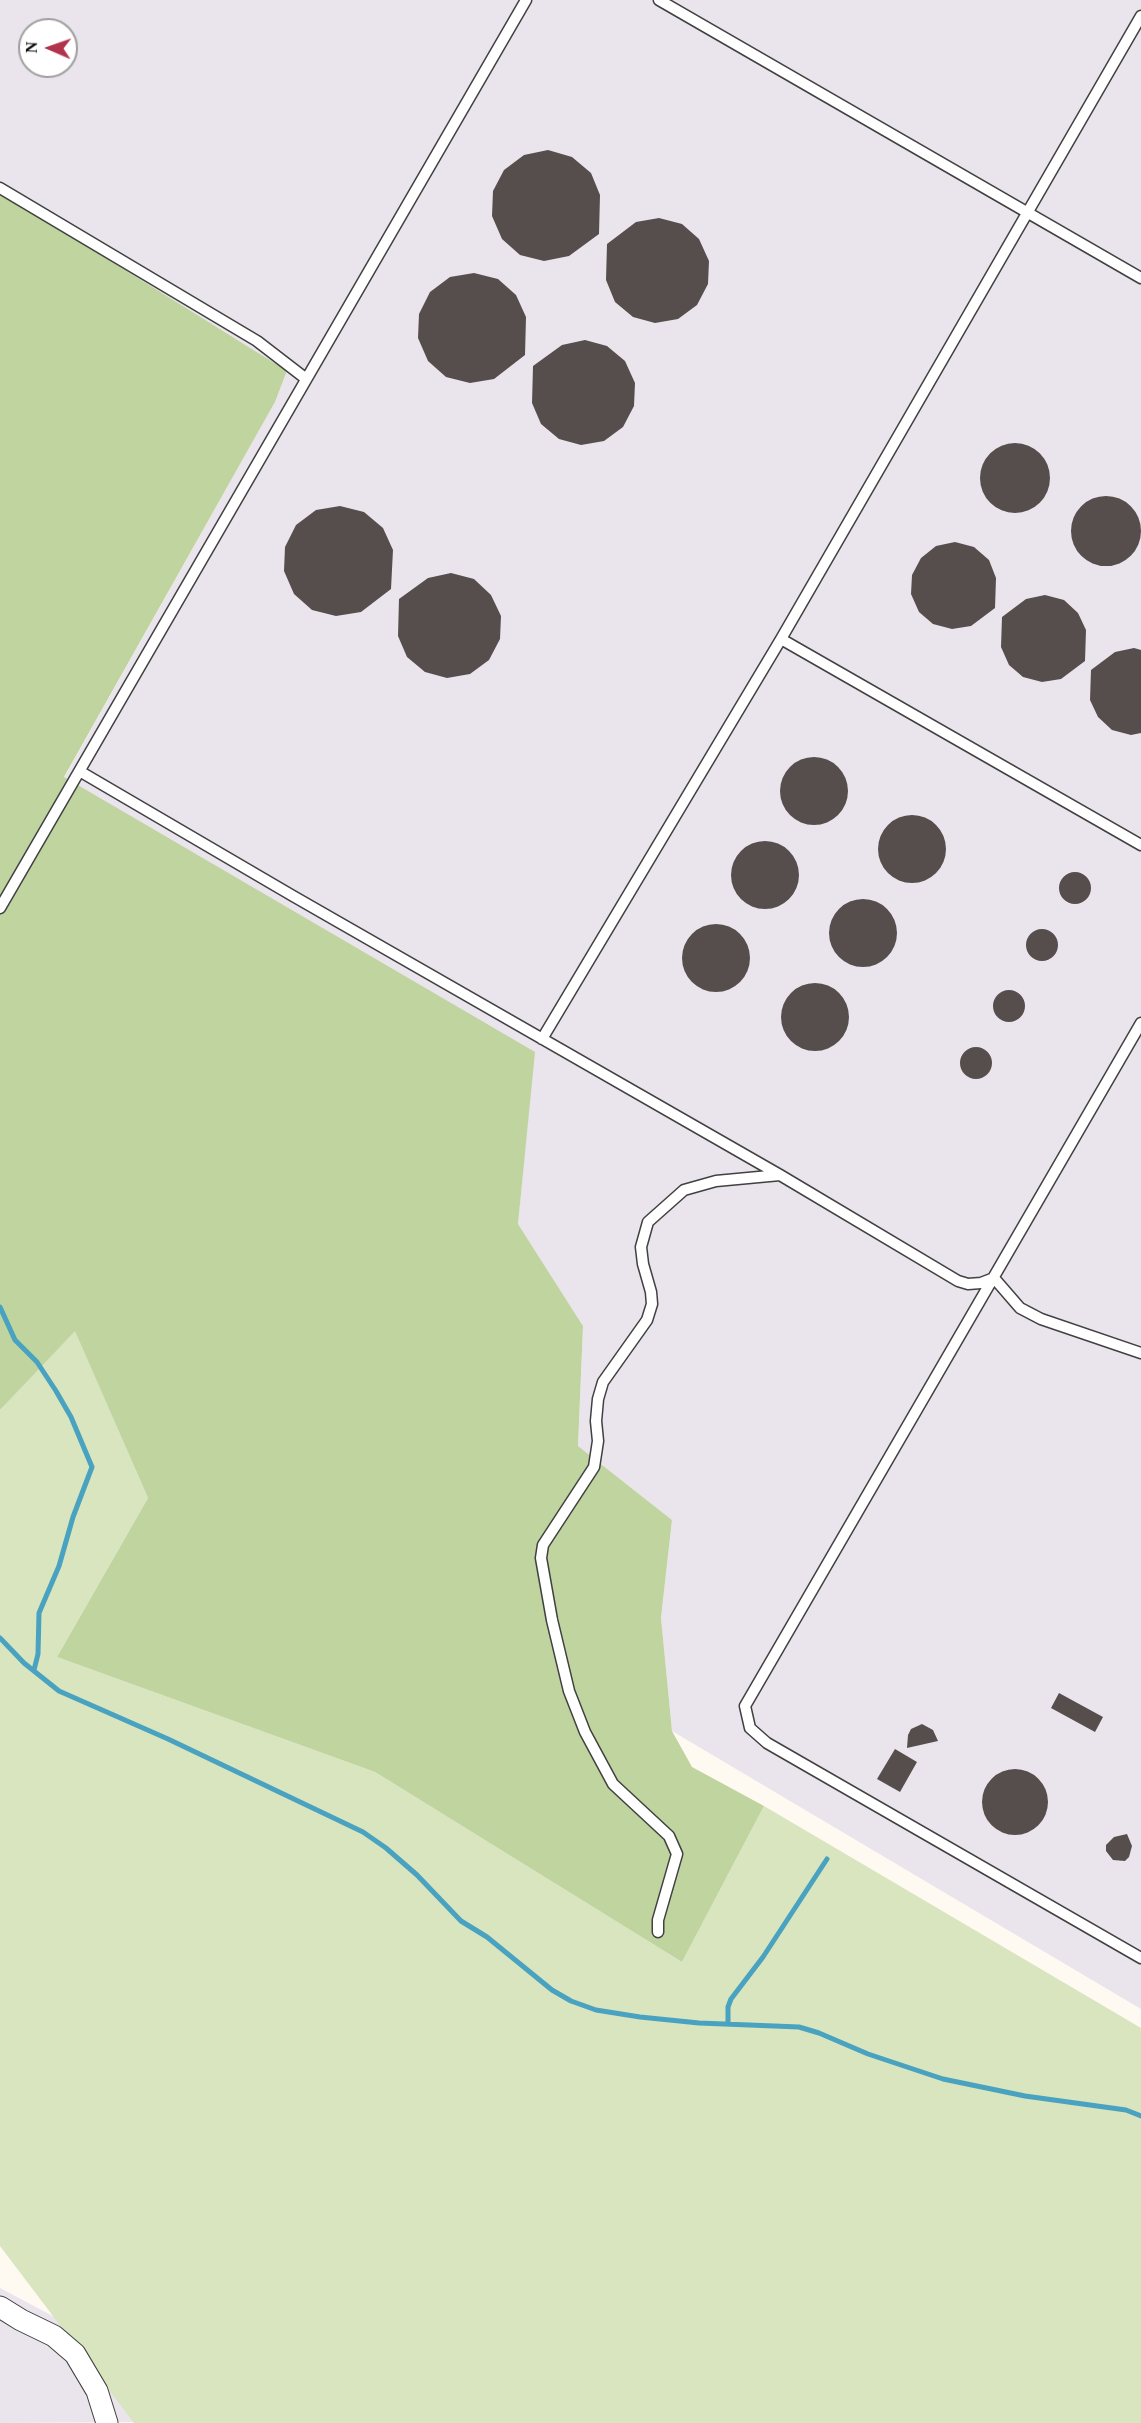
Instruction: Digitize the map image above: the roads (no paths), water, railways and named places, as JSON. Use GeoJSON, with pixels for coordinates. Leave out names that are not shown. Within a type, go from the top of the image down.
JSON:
{"type":"FeatureCollection","features":[{"type":"Feature","properties":{"kind":"street"},"geometry":{"type":"LineString","coordinates":[[0,2307],[54,2336],[75,2354],[97,2391],[107,2423]]}},
{"type":"Feature","properties":{"kind":"lane"},"geometry":{"type":"LineString","coordinates":[[0,908],[81,772],[306,378],[526,0]]}},
{"type":"Feature","properties":{"kind":"lane"},"geometry":{"type":"LineString","coordinates":[[659,0],[1141,278]]}},
{"type":"Feature","properties":{"kind":"lane"},"geometry":{"type":"LineString","coordinates":[[542,1040],[781,639],[1141,16]]}},
{"type":"Feature","properties":{"kind":"lane"},"geometry":{"type":"LineString","coordinates":[[0,188],[257,341],[306,378]]}},
{"type":"Feature","properties":{"kind":"lane"},"geometry":{"type":"LineString","coordinates":[[781,639],[1141,845]]}},
{"type":"Feature","properties":{"kind":"lane"},"geometry":{"type":"LineString","coordinates":[[81,772],[542,1040],[780,1175],[958,1281],[968,1284],[981,1283],[994,1278]]}},
{"type":"Feature","properties":{"kind":"lane"},"geometry":{"type":"LineString","coordinates":[[1141,1023],[751,1692],[745,1706],[750,1728],[767,1743],[1141,1958]]}},
{"type":"Feature","properties":{"kind":"lane"},"geometry":{"type":"LineString","coordinates":[[658,1932],[658,1920],[677,1854],[669,1836],[614,1784],[585,1732],[569,1691],[552,1620],[541,1558],[543,1545],[594,1467],[598,1441],[596,1420],[598,1399],[603,1382],[647,1320],[652,1304],[641,1247],[648,1222],[684,1190],[716,1181],[780,1175]]}},
{"type":"Feature","properties":{"kind":"lane"},"geometry":{"type":"LineString","coordinates":[[994,1278],[1020,1308],[1041,1319],[1141,1353]]}},
{"type":"Feature","properties":{"kind":"waterway"},"geometry":{"type":"LineString","coordinates":[[0,1307],[15,1340],[37,1362],[71,1417],[92,1467],[73,1517],[59,1566],[39,1613],[38,1654],[34,1670]]}},
{"type":"Feature","properties":{"kind":"waterway"},"geometry":{"type":"LineString","coordinates":[[0,1638],[24,1663],[59,1691],[168,1739],[363,1832],[386,1848],[417,1875],[461,1921],[487,1937],[552,1990],[571,2001],[596,2010],[640,2017],[699,2023],[799,2027],[868,2054],[943,2079],[1025,2096],[1126,2110],[1141,2116]]}},
{"type":"Feature","properties":{"kind":"waterway"},"geometry":{"type":"LineString","coordinates":[[728,2024],[728,2007],[731,1999],[763,1957],[827,1859]]}}]}
